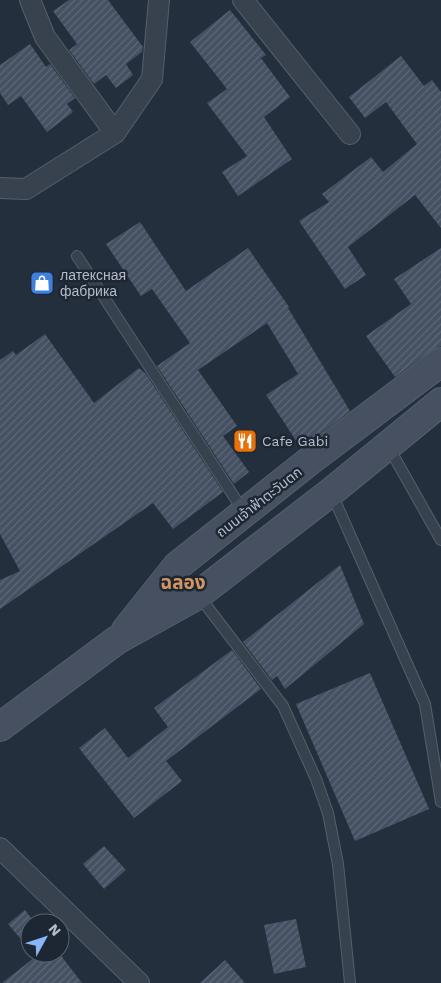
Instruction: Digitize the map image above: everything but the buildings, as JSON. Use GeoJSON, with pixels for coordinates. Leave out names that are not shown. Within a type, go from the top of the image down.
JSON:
{"type":"FeatureCollection","features":[{"type":"Feature","properties":{"kind":"main road","name":"ถนนเจ้าฟ้าตะวันตก"},"geometry":{"type":"LineString","coordinates":[[117,640],[177,566],[312,459],[441,362]]}},
{"type":"Feature","properties":{"kind":"main road","name":"ถนนเจ้าฟ้าตะวันตก"},"geometry":{"type":"LineString","coordinates":[[0,727],[117,640],[198,595],[331,492],[441,402]]}},
{"type":"Feature","properties":{"kind":"main road"},"geometry":{"type":"LineString","coordinates":[[371,416],[387,445]]}},
{"type":"Feature","properties":{"kind":"main road"},"geometry":{"type":"LineString","coordinates":[[312,459],[331,492]]}},
{"type":"Feature","properties":{"kind":"street"},"geometry":{"type":"LineString","coordinates":[[30,0],[45,37],[115,134]]}},
{"type":"Feature","properties":{"kind":"street"},"geometry":{"type":"LineString","coordinates":[[0,188],[26,189],[115,134],[152,79],[159,0]]}},
{"type":"Feature","properties":{"kind":"street"},"geometry":{"type":"LineString","coordinates":[[243,0],[350,134]]}},
{"type":"Feature","properties":{"kind":"street"},"geometry":{"type":"LineString","coordinates":[[0,848],[139,983]]}},
{"type":"Feature","properties":{"kind":"lane"},"geometry":{"type":"LineString","coordinates":[[77,256],[244,513]]}},
{"type":"Feature","properties":{"kind":"lane"},"geometry":{"type":"LineString","coordinates":[[387,445],[441,540]]}},
{"type":"Feature","properties":{"kind":"lane"},"geometry":{"type":"LineString","coordinates":[[331,492],[426,704],[441,802]]}},
{"type":"Feature","properties":{"kind":"lane"},"geometry":{"type":"LineString","coordinates":[[198,595],[283,706],[316,779],[328,813],[338,864],[350,983]]}},
{"type":"Feature","properties":{"kind":"place","name":"латексная фабрика"},"geometry":{"type":"Point","coordinates":[42,283]}},
{"type":"Feature","properties":{"kind":"place","name":"Cafe Gabi"},"geometry":{"type":"Point","coordinates":[245,441]}},
{"type":"Feature","properties":{"kind":"district","name":"ฉลอง"},"geometry":{"type":"Point","coordinates":[183,582]}}]}
